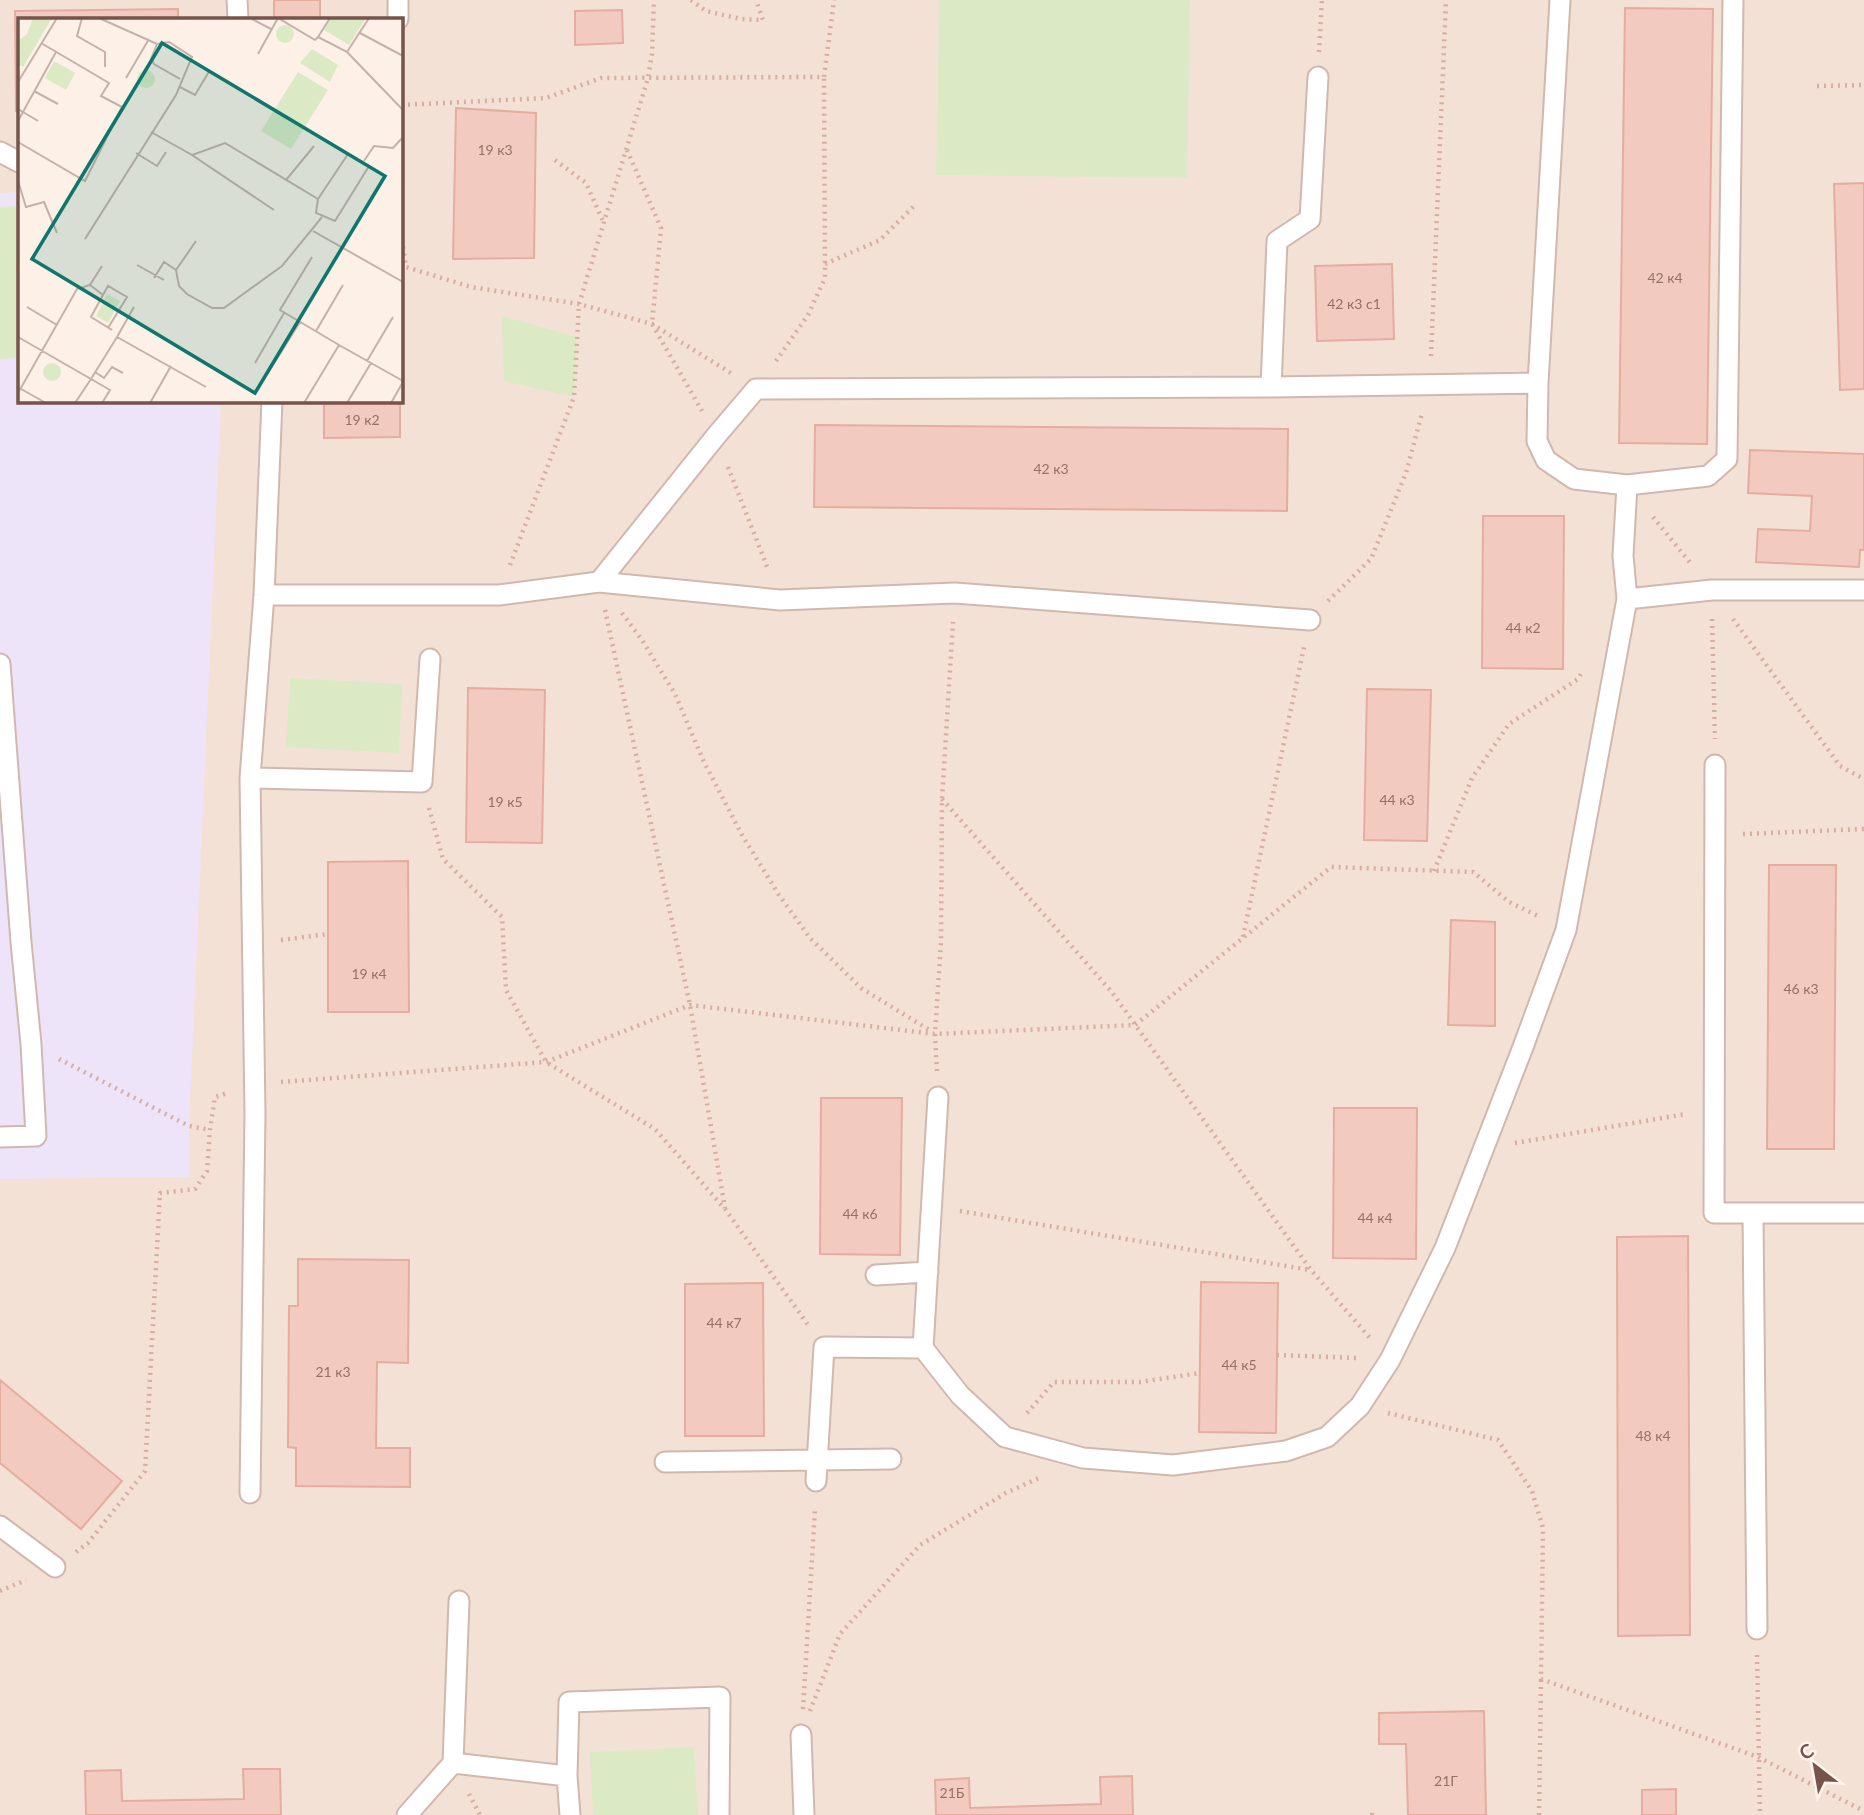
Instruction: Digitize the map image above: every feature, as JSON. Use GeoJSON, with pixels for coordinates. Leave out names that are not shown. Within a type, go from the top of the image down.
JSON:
{"type":"FeatureCollection","features":[{"type":"Feature","properties":{"kind":"lane"},"geometry":{"type":"LineString","coordinates":[[237,0],[238,18]]}},
{"type":"Feature","properties":{"kind":"lane"},"geometry":{"type":"LineString","coordinates":[[398,0],[398,18]]}},
{"type":"Feature","properties":{"kind":"lane"},"geometry":{"type":"LineString","coordinates":[[1560,0],[1537,441],[1546,460],[1574,479],[1628,485],[1708,476],[1727,459],[1732,0]]}},
{"type":"Feature","properties":{"kind":"lane"},"geometry":{"type":"LineString","coordinates":[[1271,387],[1276,241],[1310,219],[1318,77]]}},
{"type":"Feature","properties":{"kind":"lane"},"geometry":{"type":"LineString","coordinates":[[0,152],[18,161]]}},
{"type":"Feature","properties":{"kind":"lane"},"geometry":{"type":"LineString","coordinates":[[599,582],[756,389],[1538,383]]}},
{"type":"Feature","properties":{"kind":"lane"},"geometry":{"type":"LineString","coordinates":[[250,1493],[255,1113],[250,778],[264,595],[272,402]]}},
{"type":"Feature","properties":{"kind":"lane"},"geometry":{"type":"LineString","coordinates":[[938,1097],[923,1348],[960,1395],[1005,1437],[1083,1458],[1173,1465],[1286,1451],[1327,1437],[1360,1406],[1390,1360],[1446,1248],[1566,930],[1628,599],[1623,556],[1628,485]]}},
{"type":"Feature","properties":{"kind":"lane"},"geometry":{"type":"LineString","coordinates":[[264,595],[499,595],[599,582],[780,600],[954,593],[1310,620]]}},
{"type":"Feature","properties":{"kind":"lane"},"geometry":{"type":"LineString","coordinates":[[1628,599],[1712,590],[1864,590]]}},
{"type":"Feature","properties":{"kind":"lane"},"geometry":{"type":"LineString","coordinates":[[250,778],[422,782],[430,659]]}},
{"type":"Feature","properties":{"kind":"lane"},"geometry":{"type":"LineString","coordinates":[[0,664],[36,1136],[0,1137]]}},
{"type":"Feature","properties":{"kind":"lane"},"geometry":{"type":"LineString","coordinates":[[1715,765],[1714,1213],[1864,1213]]}},
{"type":"Feature","properties":{"kind":"lane"},"geometry":{"type":"LineString","coordinates":[[1752,1213],[1757,1629]]}},
{"type":"Feature","properties":{"kind":"lane"},"geometry":{"type":"LineString","coordinates":[[876,1275],[928,1272]]}},
{"type":"Feature","properties":{"kind":"lane"},"geometry":{"type":"LineString","coordinates":[[816,1481],[824,1347],[923,1348]]}},
{"type":"Feature","properties":{"kind":"lane"},"geometry":{"type":"LineString","coordinates":[[665,1462],[891,1459]]}},
{"type":"Feature","properties":{"kind":"lane"},"geometry":{"type":"LineString","coordinates":[[0,1526],[55,1567]]}},
{"type":"Feature","properties":{"kind":"lane"},"geometry":{"type":"LineString","coordinates":[[407,1815],[453,1763],[459,1601]]}},
{"type":"Feature","properties":{"kind":"lane"},"geometry":{"type":"LineString","coordinates":[[570,1815],[567,1776],[569,1702],[720,1697],[719,1815]]}},
{"type":"Feature","properties":{"kind":"lane"},"geometry":{"type":"LineString","coordinates":[[801,1735],[804,1815]]}},
{"type":"Feature","properties":{"kind":"lane"},"geometry":{"type":"LineString","coordinates":[[453,1763],[567,1776]]}},
{"type":"Feature","properties":{"kind":"path"},"geometry":{"type":"LineString","coordinates":[[499,595],[574,397],[579,304],[648,78],[652,54],[654,0]]}},
{"type":"Feature","properties":{"kind":"path"},"geometry":{"type":"LineString","coordinates":[[691,0],[706,11],[741,19],[763,20],[757,0]]}},
{"type":"Feature","properties":{"kind":"path"},"geometry":{"type":"LineString","coordinates":[[402,240],[406,267],[471,287],[579,304],[652,324],[756,389],[808,315],[825,278],[824,77],[834,0]]}},
{"type":"Feature","properties":{"kind":"path"},"geometry":{"type":"LineString","coordinates":[[1318,77],[1322,0]]}},
{"type":"Feature","properties":{"kind":"path"},"geometry":{"type":"LineString","coordinates":[[1243,939],[1310,620],[1371,559],[1406,473],[1429,385],[1446,0]]}},
{"type":"Feature","properties":{"kind":"path"},"geometry":{"type":"LineString","coordinates":[[402,105],[546,98],[601,78],[824,77]]}},
{"type":"Feature","properties":{"kind":"path"},"geometry":{"type":"LineString","coordinates":[[1817,86],[1864,85]]}},
{"type":"Feature","properties":{"kind":"path"},"geometry":{"type":"LineString","coordinates":[[626,149],[661,228],[652,324],[716,436],[780,600]]}},
{"type":"Feature","properties":{"kind":"path"},"geometry":{"type":"LineString","coordinates":[[555,160],[586,183],[604,222]]}},
{"type":"Feature","properties":{"kind":"path"},"geometry":{"type":"LineString","coordinates":[[825,264],[880,240],[916,204]]}},
{"type":"Feature","properties":{"kind":"path"},"geometry":{"type":"LineString","coordinates":[[1628,485],[1712,590],[1840,766],[1864,779]]}},
{"type":"Feature","properties":{"kind":"path"},"geometry":{"type":"LineString","coordinates":[[599,582],[690,1004],[725,1209]]}},
{"type":"Feature","properties":{"kind":"path"},"geometry":{"type":"LineString","coordinates":[[599,582],[642,640],[675,694],[704,762],[742,835],[779,895],[810,938],[861,988],[935,1034]]}},
{"type":"Feature","properties":{"kind":"path"},"geometry":{"type":"LineString","coordinates":[[1712,590],[1715,765]]}},
{"type":"Feature","properties":{"kind":"path"},"geometry":{"type":"LineString","coordinates":[[938,1097],[935,1034],[941,942],[942,799],[954,593]]}},
{"type":"Feature","properties":{"kind":"path"},"geometry":{"type":"LineString","coordinates":[[1434,871],[1472,778],[1509,724],[1578,679],[1585,667]]}},
{"type":"Feature","properties":{"kind":"path"},"geometry":{"type":"LineString","coordinates":[[422,782],[443,859],[502,917],[506,990],[547,1062],[655,1129],[725,1209],[824,1347]]}},
{"type":"Feature","properties":{"kind":"path"},"geometry":{"type":"LineString","coordinates":[[942,799],[1111,991],[1311,1270],[1390,1360]]}},
{"type":"Feature","properties":{"kind":"path"},"geometry":{"type":"LineString","coordinates":[[1715,835],[1864,829]]}},
{"type":"Feature","properties":{"kind":"path"},"geometry":{"type":"LineString","coordinates":[[55,1567],[88,1543],[145,1471],[160,1193],[195,1189],[207,1171],[215,1097],[253,1084],[547,1062],[690,1004],[935,1034],[1135,1025],[1331,867],[1473,872],[1509,902],[1566,930]]}},
{"type":"Feature","properties":{"kind":"path"},"geometry":{"type":"LineString","coordinates":[[252,943],[328,934]]}},
{"type":"Feature","properties":{"kind":"path"},"geometry":{"type":"LineString","coordinates":[[31,1044],[190,1126],[210,1130]]}},
{"type":"Feature","properties":{"kind":"path"},"geometry":{"type":"LineString","coordinates":[[1484,1148],[1714,1109]]}},
{"type":"Feature","properties":{"kind":"path"},"geometry":{"type":"LineString","coordinates":[[932,1206],[1311,1270]]}},
{"type":"Feature","properties":{"kind":"path"},"geometry":{"type":"LineString","coordinates":[[1277,1354],[1390,1360]]}},
{"type":"Feature","properties":{"kind":"path"},"geometry":{"type":"LineString","coordinates":[[1005,1437],[1055,1382],[1140,1382],[1200,1373]]}},
{"type":"Feature","properties":{"kind":"path"},"geometry":{"type":"LineString","coordinates":[[1360,1406],[1498,1440],[1532,1491],[1543,1528],[1539,1815]]}},
{"type":"Feature","properties":{"kind":"path"},"geometry":{"type":"LineString","coordinates":[[801,1735],[840,1634],[920,1545],[1006,1493],[1083,1458]]}},
{"type":"Feature","properties":{"kind":"path"},"geometry":{"type":"LineString","coordinates":[[801,1735],[816,1481]]}},
{"type":"Feature","properties":{"kind":"path"},"geometry":{"type":"LineString","coordinates":[[1757,1629],[1760,1815]]}},
{"type":"Feature","properties":{"kind":"path"},"geometry":{"type":"LineString","coordinates":[[1541,1679],[1758,1757],[1864,1811]]}},
{"type":"Feature","properties":{"kind":"shaded area"},"geometry":{"type":"Polygon","coordinates":[[[0,0],[1864,0],[1864,1815],[0,1815],[0,0]]]}},
{"type":"Feature","properties":{"kind":"shaded area"},"geometry":{"type":"Polygon","coordinates":[[[18,192],[18,402],[221,402],[189,1126],[189,1177],[0,1179],[0,193],[18,192]]]}},
{"type":"Feature","properties":{"kind":"green space"},"geometry":{"type":"Polygon","coordinates":[[[939,0],[1190,0],[1187,178],[936,175],[939,0]]]}},
{"type":"Feature","properties":{"kind":"green space"},"geometry":{"type":"Polygon","coordinates":[[[18,206],[18,358],[0,359],[0,207],[18,206]]]}},
{"type":"Feature","properties":{"kind":"green space"},"geometry":{"type":"Polygon","coordinates":[[[502,316],[577,337],[574,397],[504,381],[502,316]]]}},
{"type":"Feature","properties":{"kind":"green space"},"geometry":{"type":"Polygon","coordinates":[[[290,678],[402,684],[399,753],[286,747],[290,678]]]}},
{"type":"Feature","properties":{"kind":"green space"},"geometry":{"type":"Polygon","coordinates":[[[694,1747],[698,1815],[593,1815],[590,1752],[694,1747]]]}},
{"type":"Feature","properties":{"kind":"building"},"geometry":{"type":"Polygon","coordinates":[[[274,0],[320,0],[320,18],[274,18],[274,0]]]}},
{"type":"Feature","properties":{"kind":"building"},"geometry":{"type":"Polygon","coordinates":[[[1625,8],[1713,9],[1707,444],[1619,443],[1625,8]]]}},
{"type":"Feature","properties":{"kind":"building"},"geometry":{"type":"Polygon","coordinates":[[[178,9],[178,18],[18,18],[16,111],[15,11],[178,9]]]}},
{"type":"Feature","properties":{"kind":"building"},"geometry":{"type":"Polygon","coordinates":[[[622,10],[623,43],[575,45],[575,11],[622,10]]]}},
{"type":"Feature","properties":{"kind":"building"},"geometry":{"type":"Polygon","coordinates":[[[456,108],[536,113],[534,258],[453,259],[456,108]]]}},
{"type":"Feature","properties":{"kind":"building"},"geometry":{"type":"Polygon","coordinates":[[[1864,183],[1864,389],[1840,390],[1834,184],[1864,183]]]}},
{"type":"Feature","properties":{"kind":"building"},"geometry":{"type":"Polygon","coordinates":[[[1392,264],[1394,339],[1317,341],[1315,266],[1392,264]]]}},
{"type":"Feature","properties":{"kind":"building"},"geometry":{"type":"Polygon","coordinates":[[[324,402],[400,402],[400,437],[324,438],[324,402]]]}},
{"type":"Feature","properties":{"kind":"building"},"geometry":{"type":"Polygon","coordinates":[[[815,425],[1288,429],[1287,511],[814,507],[815,425]]]}},
{"type":"Feature","properties":{"kind":"building"},"geometry":{"type":"Polygon","coordinates":[[[1750,450],[1864,454],[1864,550],[1860,550],[1859,567],[1756,562],[1758,529],[1810,531],[1812,496],[1748,493],[1750,450]]]}},
{"type":"Feature","properties":{"kind":"building"},"geometry":{"type":"Polygon","coordinates":[[[1483,516],[1564,516],[1563,669],[1482,668],[1483,516]]]}},
{"type":"Feature","properties":{"kind":"building"},"geometry":{"type":"Polygon","coordinates":[[[468,688],[545,690],[542,843],[466,842],[468,688]]]}},
{"type":"Feature","properties":{"kind":"building"},"geometry":{"type":"Polygon","coordinates":[[[1367,689],[1431,690],[1427,841],[1364,840],[1367,689]]]}},
{"type":"Feature","properties":{"kind":"building"},"geometry":{"type":"Polygon","coordinates":[[[408,861],[409,1012],[328,1012],[328,862],[408,861]]]}},
{"type":"Feature","properties":{"kind":"building"},"geometry":{"type":"Polygon","coordinates":[[[1769,865],[1836,865],[1834,1149],[1767,1149],[1769,865]]]}},
{"type":"Feature","properties":{"kind":"building"},"geometry":{"type":"Polygon","coordinates":[[[1451,920],[1495,922],[1495,1026],[1448,1025],[1451,920]]]}},
{"type":"Feature","properties":{"kind":"building"},"geometry":{"type":"Polygon","coordinates":[[[821,1098],[902,1098],[900,1255],[820,1254],[821,1098]]]}},
{"type":"Feature","properties":{"kind":"building"},"geometry":{"type":"Polygon","coordinates":[[[1334,1108],[1417,1108],[1416,1259],[1333,1258],[1334,1108]]]}},
{"type":"Feature","properties":{"kind":"building"},"geometry":{"type":"Polygon","coordinates":[[[1688,1236],[1690,1635],[1618,1636],[1617,1237],[1688,1236]]]}},
{"type":"Feature","properties":{"kind":"building"},"geometry":{"type":"Polygon","coordinates":[[[298,1259],[409,1260],[408,1363],[377,1362],[376,1448],[410,1448],[410,1487],[296,1486],[296,1448],[288,1447],[289,1306],[298,1306],[298,1259]]]}},
{"type":"Feature","properties":{"kind":"building"},"geometry":{"type":"Polygon","coordinates":[[[1201,1282],[1278,1283],[1276,1433],[1199,1432],[1201,1282]]]}},
{"type":"Feature","properties":{"kind":"building"},"geometry":{"type":"Polygon","coordinates":[[[763,1283],[764,1436],[685,1436],[685,1284],[763,1283]]]}},
{"type":"Feature","properties":{"kind":"building"},"geometry":{"type":"Polygon","coordinates":[[[0,1380],[122,1481],[81,1529],[0,1463],[0,1380]]]}},
{"type":"Feature","properties":{"kind":"building"},"geometry":{"type":"Polygon","coordinates":[[[1484,1711],[1486,1815],[1408,1815],[1406,1744],[1379,1744],[1379,1713],[1484,1711]]]}},
{"type":"Feature","properties":{"kind":"building"},"geometry":{"type":"Polygon","coordinates":[[[243,1769],[280,1769],[281,1815],[86,1815],[85,1771],[121,1770],[122,1801],[244,1799],[243,1769]]]}},
{"type":"Feature","properties":{"kind":"building"},"geometry":{"type":"Polygon","coordinates":[[[1132,1776],[1133,1815],[936,1815],[935,1780],[969,1778],[970,1808],[1101,1804],[1100,1777],[1132,1776]]]}},
{"type":"Feature","properties":{"kind":"building"},"geometry":{"type":"Polygon","coordinates":[[[1676,1789],[1676,1815],[1642,1815],[1642,1790],[1676,1789]]]}}]}
